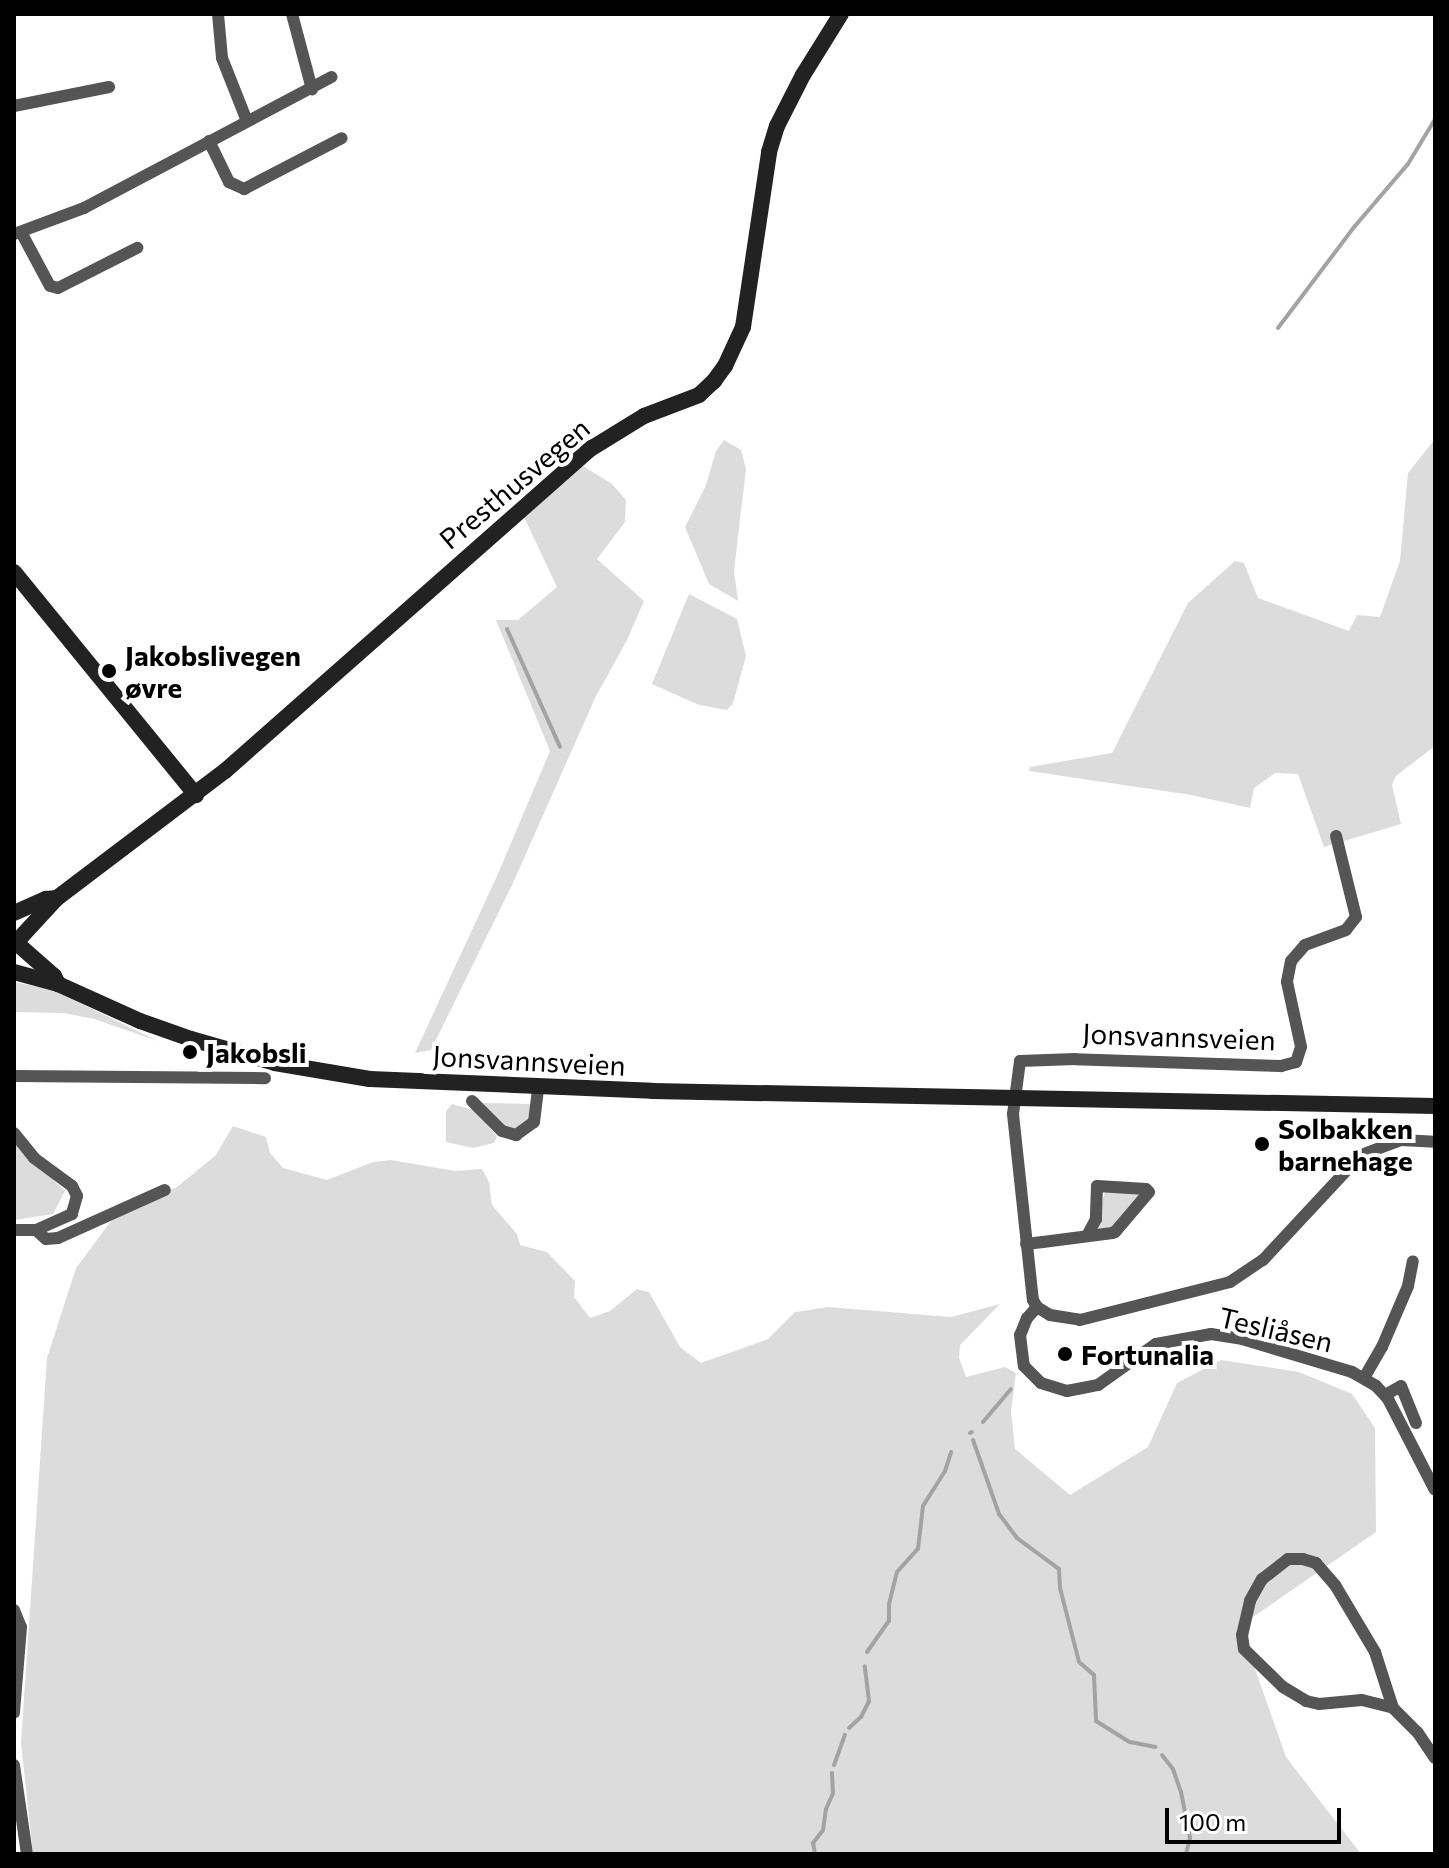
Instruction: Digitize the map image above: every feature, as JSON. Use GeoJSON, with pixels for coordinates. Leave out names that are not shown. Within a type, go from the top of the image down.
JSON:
{"type":"FeatureCollection","features":[{"type":"Feature","properties":{"kind":"street"},"geometry":{"type":"LineString","coordinates":[[218,14],[222,58],[247,121]]}},
{"type":"Feature","properties":{"kind":"street"},"geometry":{"type":"LineString","coordinates":[[292,14],[312,89]]}},
{"type":"Feature","properties":{"kind":"street","name":"Presthusvegen"},"geometry":{"type":"LineString","coordinates":[[17,943],[57,898],[196,795],[592,448],[644,416],[699,395],[714,381],[725,366],[743,327],[769,152],[777,126],[803,75],[841,14]]}},
{"type":"Feature","properties":{"kind":"street"},"geometry":{"type":"LineString","coordinates":[[137,248],[58,288],[50,286],[17,233],[84,208],[331,77]]}},
{"type":"Feature","properties":{"kind":"street"},"geometry":{"type":"LineString","coordinates":[[14,106],[109,87]]}},
{"type":"Feature","properties":{"kind":"street"},"geometry":{"type":"LineString","coordinates":[[209,141],[229,182],[244,189],[342,138]]}},
{"type":"Feature","properties":{"kind":"street"},"geometry":{"type":"LineString","coordinates":[[14,572],[196,795]]}},
{"type":"Feature","properties":{"kind":"street","name":"Jonsvannsveien"},"geometry":{"type":"LineString","coordinates":[[1014,1099],[1020,1061],[1030,1059],[1281,1066],[1296,1062],[1301,1047],[1288,991],[1291,961],[1305,945],[1346,930],[1356,917],[1336,836]]}},
{"type":"Feature","properties":{"kind":"street","name":"Presthusvegen"},"geometry":{"type":"LineString","coordinates":[[14,913],[46,899],[57,898]]}},
{"type":"Feature","properties":{"kind":"street","name":"Jonsvannsveien"},"geometry":{"type":"LineString","coordinates":[[17,943],[54,976],[58,984]]}},
{"type":"Feature","properties":{"kind":"street","name":"Jonsvannsveien"},"geometry":{"type":"LineString","coordinates":[[14,972],[58,984],[148,1024],[275,1063],[370,1079],[538,1087],[1435,1106]]}},
{"type":"Feature","properties":{"kind":"street"},"geometry":{"type":"LineString","coordinates":[[14,1076],[265,1078]]}},
{"type":"Feature","properties":{"kind":"street"},"geometry":{"type":"LineString","coordinates":[[472,1101],[502,1131],[516,1135],[534,1122],[538,1087]]}},
{"type":"Feature","properties":{"kind":"street"},"geometry":{"type":"LineString","coordinates":[[1014,1099],[1031,1293],[1037,1307],[1055,1317],[1080,1320],[1230,1282],[1263,1260],[1361,1155],[1401,1140],[1435,1142]]}},
{"type":"Feature","properties":{"kind":"street"},"geometry":{"type":"LineString","coordinates":[[14,1133],[34,1158],[72,1186],[77,1196],[72,1214],[36,1230],[14,1230]]}},
{"type":"Feature","properties":{"kind":"street"},"geometry":{"type":"LineString","coordinates":[[1026,1244],[1087,1236],[1118,1230],[1149,1192],[1146,1189],[1097,1186],[1096,1219],[1087,1236]]}},
{"type":"Feature","properties":{"kind":"street"},"geometry":{"type":"LineString","coordinates":[[36,1230],[46,1239],[58,1238],[165,1190]]}},
{"type":"Feature","properties":{"kind":"street","name":"Tesliåsen"},"geometry":{"type":"LineString","coordinates":[[1364,1378],[1398,1310],[1413,1261]]}},
{"type":"Feature","properties":{"kind":"street","name":"Tesliåsen"},"geometry":{"type":"LineString","coordinates":[[1037,1307],[1027,1318],[1020,1335],[1024,1366],[1041,1383],[1067,1391],[1098,1385],[1156,1344],[1211,1334],[1242,1339],[1364,1378],[1385,1395],[1435,1490]]}},
{"type":"Feature","properties":{"kind":"street","name":"Tesliåsen"},"geometry":{"type":"LineString","coordinates":[[1385,1395],[1401,1386],[1416,1423]]}},
{"type":"Feature","properties":{"kind":"street"},"geometry":{"type":"LineString","coordinates":[[1393,1708],[1362,1700],[1319,1704],[1306,1701],[1283,1687],[1244,1649],[1242,1635],[1250,1601],[1262,1579],[1293,1558],[1316,1563],[1335,1585],[1375,1652],[1393,1708],[1418,1733],[1435,1758]]}},
{"type":"Feature","properties":{"kind":"street"},"geometry":{"type":"LineString","coordinates":[[14,1610],[21,1627],[14,1713]]}},
{"type":"Feature","properties":{"kind":"street"},"geometry":{"type":"LineString","coordinates":[[14,1765],[27,1854]]}},
{"type":"Feature","properties":{"kind":"shaded area"},"geometry":{"type":"Polygon","coordinates":[[[1435,439],[1435,746],[1396,776],[1392,785],[1401,824],[1324,847],[1298,774],[1275,773],[1254,788],[1250,808],[1191,795],[1029,771],[1030,767],[1112,753],[1188,603],[1235,561],[1244,563],[1258,598],[1349,631],[1357,615],[1380,617],[1400,561],[1408,473],[1435,439]]]}},
{"type":"Feature","properties":{"kind":"shaded area"},"geometry":{"type":"Polygon","coordinates":[[[724,440],[741,450],[746,469],[734,571],[738,601],[709,584],[685,527],[706,485],[716,451],[724,440]]]}},
{"type":"Feature","properties":{"kind":"shaded area"},"geometry":{"type":"Polygon","coordinates":[[[583,466],[612,484],[626,500],[625,522],[597,559],[644,601],[627,640],[595,698],[513,883],[431,1050],[415,1053],[497,876],[550,751],[496,620],[518,620],[557,587],[524,517],[583,466]]]}},
{"type":"Feature","properties":{"kind":"shaded area"},"geometry":{"type":"Polygon","coordinates":[[[689,594],[737,619],[746,656],[733,703],[727,710],[699,705],[652,684],[689,594]]]}},
{"type":"Feature","properties":{"kind":"shaded area"},"geometry":{"type":"Polygon","coordinates":[[[14,982],[53,990],[158,1041],[94,1019],[64,1013],[14,1012],[14,982]]]}},
{"type":"Feature","properties":{"kind":"shaded area"},"geometry":{"type":"Polygon","coordinates":[[[483,1103],[530,1104],[532,1115],[522,1129],[507,1129],[483,1103]]]}},
{"type":"Feature","properties":{"kind":"shaded area"},"geometry":{"type":"Polygon","coordinates":[[[452,1104],[474,1110],[497,1136],[494,1143],[473,1148],[446,1142],[446,1111],[452,1104]]]}},
{"type":"Feature","properties":{"kind":"shaded area"},"geometry":{"type":"Polygon","coordinates":[[[233,1126],[266,1137],[270,1153],[283,1168],[327,1180],[373,1162],[391,1160],[455,1171],[482,1169],[489,1182],[492,1205],[517,1234],[520,1245],[547,1252],[575,1281],[574,1297],[590,1318],[610,1311],[637,1289],[649,1292],[680,1347],[701,1363],[768,1339],[795,1312],[828,1307],[951,1317],[1000,1304],[960,1345],[959,1358],[966,1377],[1005,1367],[1016,1373],[1011,1411],[1015,1449],[1070,1495],[1148,1447],[1177,1383],[1221,1360],[1299,1372],[1352,1394],[1375,1428],[1376,1532],[1240,1626],[1286,1757],[1361,1854],[33,1854],[21,1743],[47,1358],[76,1268],[117,1213],[177,1187],[216,1155],[233,1126]]]}},
{"type":"Feature","properties":{"kind":"shaded area"},"geometry":{"type":"Polygon","coordinates":[[[14,1142],[65,1191],[53,1214],[14,1220],[14,1142]]]}},
{"type":"Feature","properties":{"kind":"shaded area"},"geometry":{"type":"Polygon","coordinates":[[[1105,1191],[1139,1193],[1142,1197],[1110,1230],[1098,1232],[1096,1228],[1105,1191]]]}},
{"type":"Feature","properties":{"kind":"waterway"},"geometry":{"type":"LineString","coordinates":[[1278,328],[1355,226],[1408,164],[1435,119]]}},
{"type":"Feature","properties":{"kind":"waterway"},"geometry":{"type":"LineString","coordinates":[[507,629],[560,747]]}},
{"type":"Feature","properties":{"kind":"waterway"},"geometry":{"type":"LineString","coordinates":[[983,1422],[1011,1389]]}},
{"type":"Feature","properties":{"kind":"waterway"},"geometry":{"type":"LineString","coordinates":[[973,1440],[999,1514],[1017,1538],[1059,1569],[1060,1588],[1079,1662],[1094,1675],[1096,1721],[1130,1742],[1156,1747]]}},
{"type":"Feature","properties":{"kind":"waterway"},"geometry":{"type":"LineString","coordinates":[[867,1652],[889,1621],[889,1604],[897,1572],[918,1549],[923,1506],[945,1471],[951,1452]]}},
{"type":"Feature","properties":{"kind":"waterway"},"geometry":{"type":"LineString","coordinates":[[849,1728],[861,1717],[869,1701],[865,1666]]}},
{"type":"Feature","properties":{"kind":"waterway"},"geometry":{"type":"LineString","coordinates":[[834,1765],[845,1735]]}},
{"type":"Feature","properties":{"kind":"waterway"},"geometry":{"type":"LineString","coordinates":[[1162,1755],[1173,1769],[1181,1792],[1190,1838],[1186,1854]]}},
{"type":"Feature","properties":{"kind":"waterway"},"geometry":{"type":"LineString","coordinates":[[815,1854],[813,1843],[823,1830],[826,1809],[833,1793],[832,1773]]}},
{"type":"Feature","properties":{"kind":"place","name":"Jakobslivegen øvre"},"geometry":{"type":"Point","coordinates":[109,671]}},
{"type":"Feature","properties":{"kind":"place","name":"Jakobsli"},"geometry":{"type":"Point","coordinates":[190,1052]}},
{"type":"Feature","properties":{"kind":"place","name":"Solbakken barnehage"},"geometry":{"type":"Point","coordinates":[1262,1144]}},
{"type":"Feature","properties":{"kind":"place","name":"Fortunalia"},"geometry":{"type":"Point","coordinates":[1065,1354]}}]}
